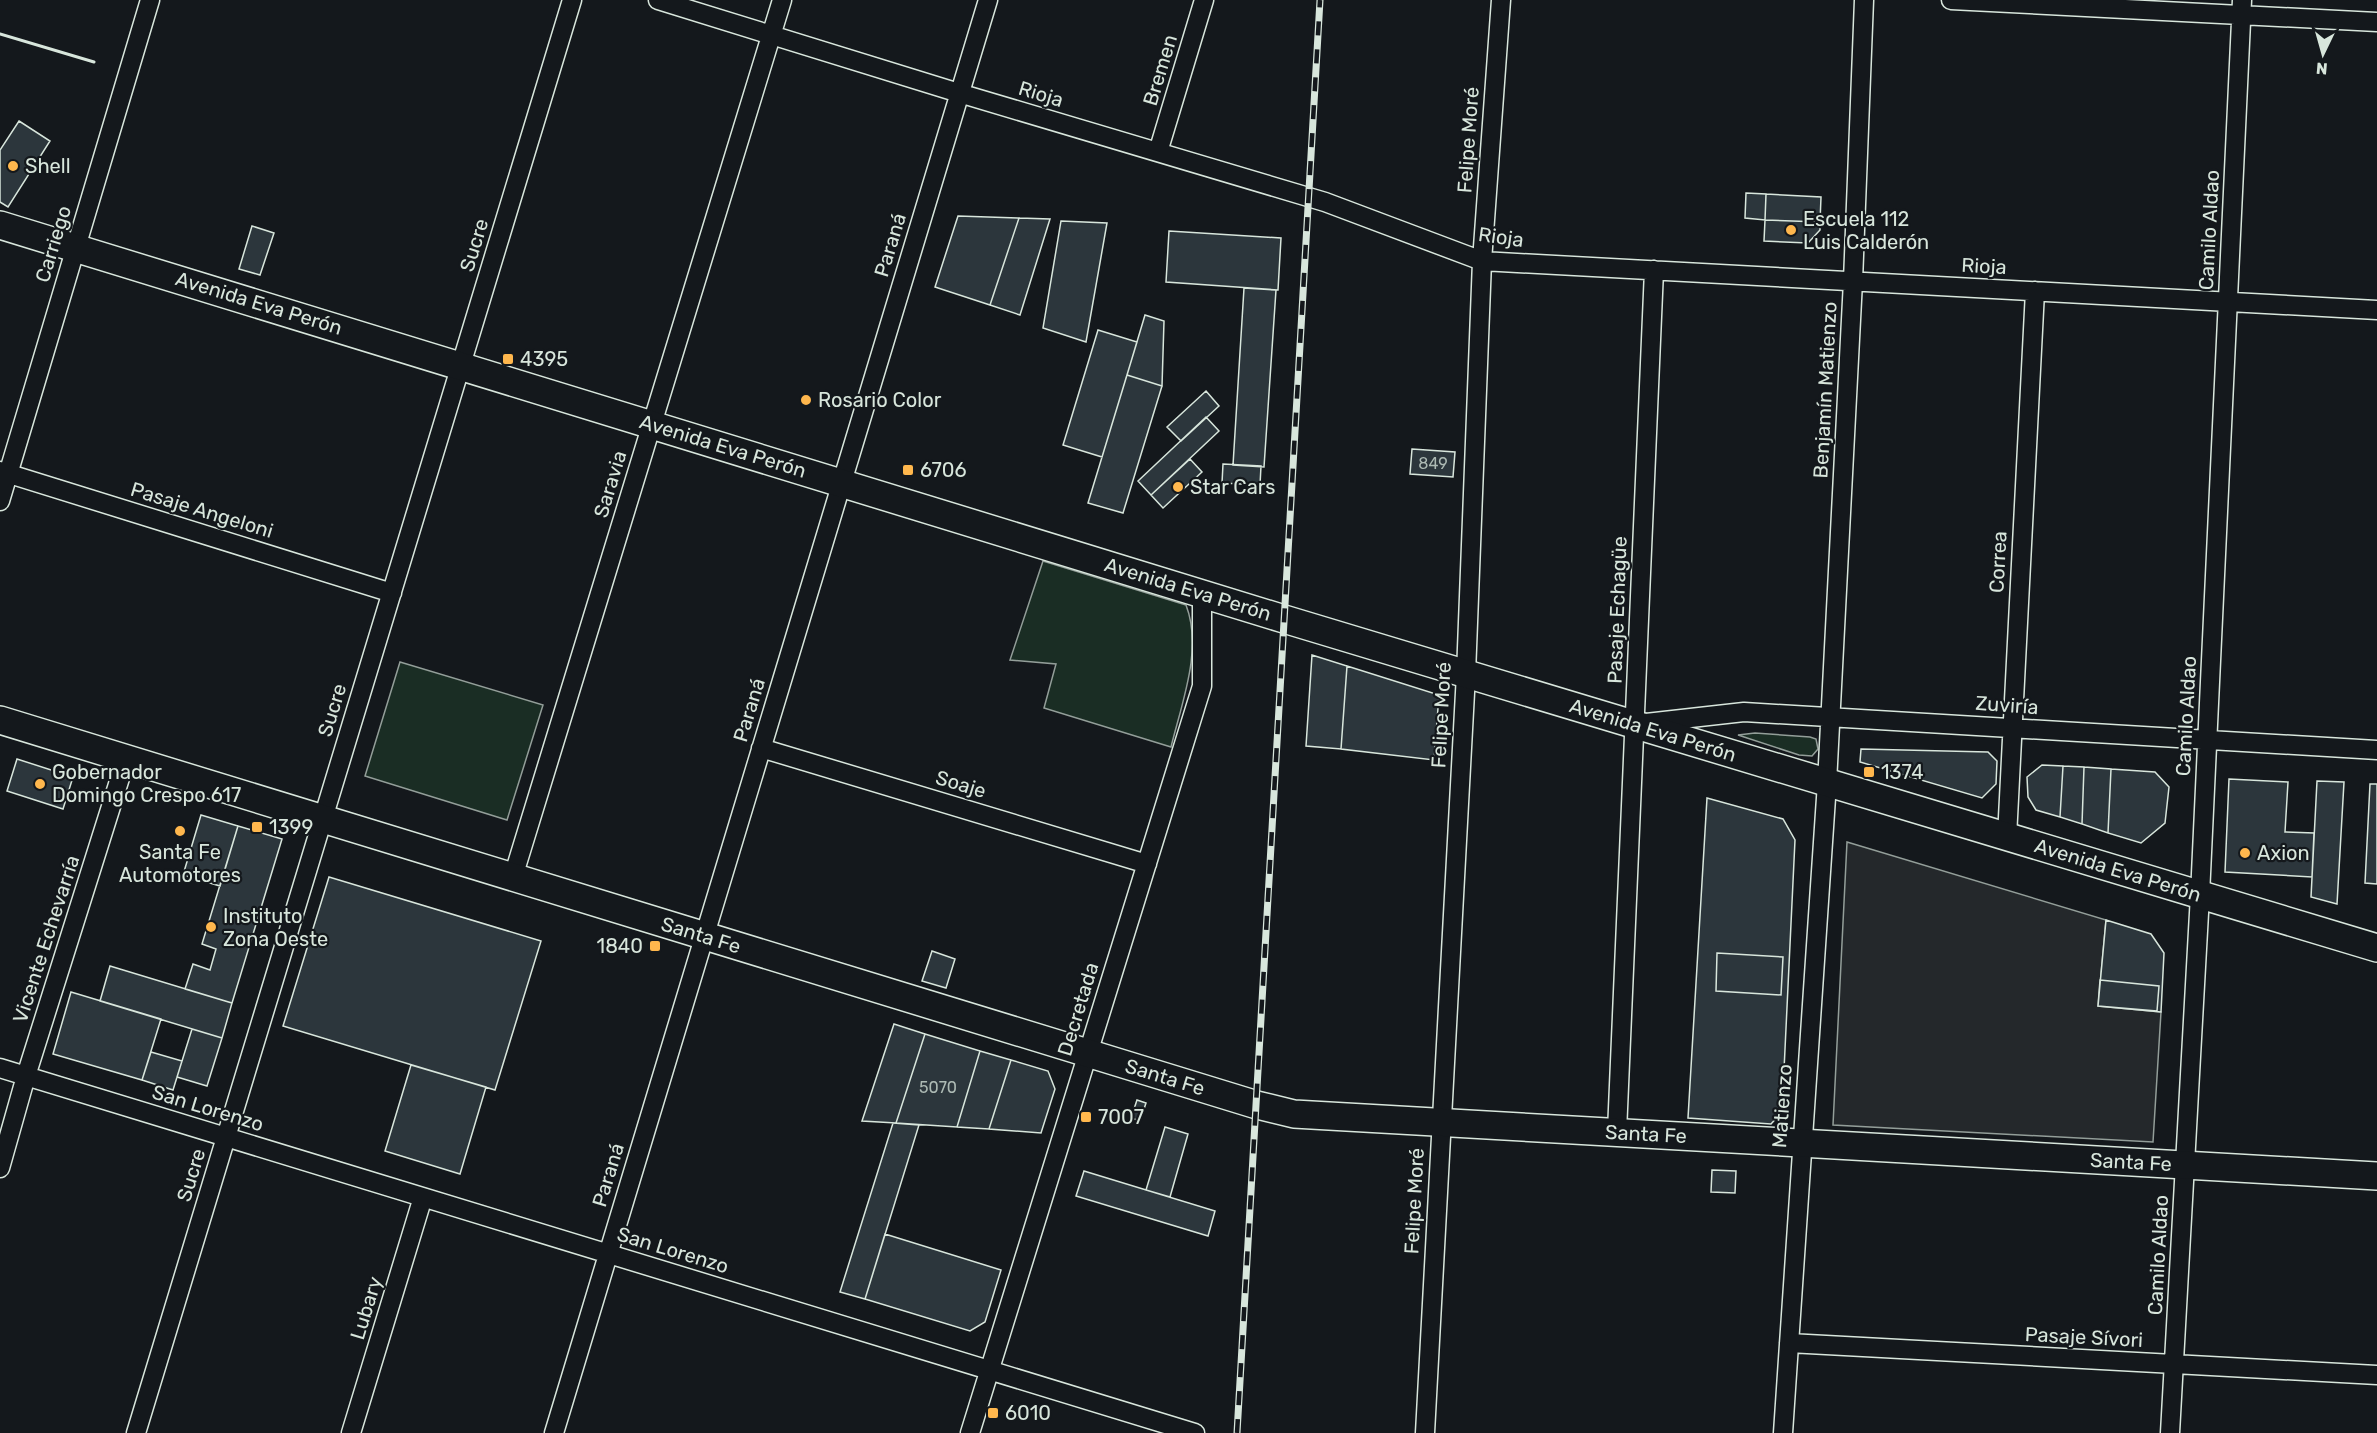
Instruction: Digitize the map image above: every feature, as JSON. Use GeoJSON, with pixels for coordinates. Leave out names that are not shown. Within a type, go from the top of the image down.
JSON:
{"type":"FeatureCollection","features":[{"type":"Feature","properties":{"kind":"main road","name":"Avenida Eva Perón"},"geometry":{"type":"LineString","coordinates":[[0,225],[1202,594],[2377,948]]}},
{"type":"Feature","properties":{"kind":"main road","name":"Santa Fe"},"geometry":{"type":"LineString","coordinates":[[0,720],[1294,1114],[2377,1176]]}},
{"type":"Feature","properties":{"kind":"street","name":"Carriego"},"geometry":{"type":"LineString","coordinates":[[0,501],[4,472],[76,247],[150,0]]}},
{"type":"Feature","properties":{"kind":"street","name":"Sucre"},"geometry":{"type":"LineString","coordinates":[[136,1433],[572,0]]}},
{"type":"Feature","properties":{"kind":"street","name":"Rioja"},"geometry":{"type":"LineString","coordinates":[[658,0],[1325,202],[1482,261],[2377,310]]}},
{"type":"Feature","properties":{"kind":"street","name":"Saravia"},"geometry":{"type":"LineString","coordinates":[[513,878],[782,0]]}},
{"type":"Feature","properties":{"kind":"street","name":"Paraná"},"geometry":{"type":"LineString","coordinates":[[554,1433],[987,0]]}},
{"type":"Feature","properties":{"kind":"street","name":"Bremen"},"geometry":{"type":"LineString","coordinates":[[1158,152],[1204,0]]}},
{"type":"Feature","properties":{"kind":"street","name":"Felipe Moré"},"geometry":{"type":"LineString","coordinates":[[1425,1433],[1466,674],[1482,261],[1501,0]]}},
{"type":"Feature","properties":{"kind":"street","name":"Benjamín Matienzo"},"geometry":{"type":"LineString","coordinates":[[1827,783],[1853,281],[1864,0]]}},
{"type":"Feature","properties":{"kind":"street"},"geometry":{"type":"LineString","coordinates":[[1951,0],[2241,8],[2377,22]]}},
{"type":"Feature","properties":{"kind":"street","name":"Camilo Aldao"},"geometry":{"type":"LineString","coordinates":[[2170,1433],[2200,895],[2241,8]]}},
{"type":"Feature","properties":{"kind":"street","name":"Pasaje Echagüe"},"geometry":{"type":"LineString","coordinates":[[1617,1132],[1654,270]]}},
{"type":"Feature","properties":{"kind":"street","name":"Correa"},"geometry":{"type":"LineString","coordinates":[[2007,837],[2035,291]]}},
{"type":"Feature","properties":{"kind":"street","name":"Pasaje Angeloni"},"geometry":{"type":"LineString","coordinates":[[4,472],[392,593]]}},
{"type":"Feature","properties":{"kind":"street","name":"Decretada"},"geometry":{"type":"LineString","coordinates":[[970,1433],[1202,686],[1202,594]]}},
{"type":"Feature","properties":{"kind":"street","name":"Zuviría"},"geometry":{"type":"LineString","coordinates":[[1634,724],[1744,712],[2377,750]]}},
{"type":"Feature","properties":{"kind":"street","name":"Soaje"},"geometry":{"type":"LineString","coordinates":[[761,748],[1147,864]]}},
{"type":"Feature","properties":{"kind":"street","name":"Vicente Echevarría"},"geometry":{"type":"LineString","coordinates":[[0,1168],[26,1076],[126,759]]}},
{"type":"Feature","properties":{"kind":"street","name":"Matienzo"},"geometry":{"type":"LineString","coordinates":[[1783,1433],[1827,783]]}},
{"type":"Feature","properties":{"kind":"street","name":"San Lorenzo"},"geometry":{"type":"LineString","coordinates":[[0,1068],[1195,1433]]}},
{"type":"Feature","properties":{"kind":"street","name":"Lubary"},"geometry":{"type":"LineString","coordinates":[[351,1433],[423,1197]]}},
{"type":"Feature","properties":{"kind":"street","name":"Pasaje Sívori"},"geometry":{"type":"LineString","coordinates":[[1789,1343],[2377,1375]]}},
{"type":"Feature","properties":{"kind":"green space"},"geometry":{"type":"Polygon","coordinates":[[[1043,561],[1186,605],[1191,622],[1192,657],[1171,747],[1044,708],[1056,664],[1010,660],[1043,561]]]}},
{"type":"Feature","properties":{"kind":"green space"},"geometry":{"type":"Polygon","coordinates":[[[400,662],[543,705],[507,820],[365,776],[400,662]]]}},
{"type":"Feature","properties":{"kind":"green space"},"geometry":{"type":"Polygon","coordinates":[[[1755,733],[1810,737],[1816,739],[1818,749],[1812,756],[1799,755],[1738,735],[1755,733]]]}},
{"type":"Feature","properties":{"kind":"shaded area"},"geometry":{"type":"Polygon","coordinates":[[[1847,842],[2106,920],[2098,1006],[2161,1012],[2153,1142],[1833,1125],[1847,842]]]}},
{"type":"Feature","properties":{"kind":"building"},"geometry":{"type":"Polygon","coordinates":[[[19,121],[50,141],[8,207],[0,202],[0,150],[19,121]]]}},
{"type":"Feature","properties":{"kind":"building"},"geometry":{"type":"Polygon","coordinates":[[[1746,193],[1766,194],[1765,220],[1745,218],[1746,193]]]}},
{"type":"Feature","properties":{"kind":"building"},"geometry":{"type":"Polygon","coordinates":[[[1766,194],[1821,197],[1820,222],[1765,220],[1766,194]]]}},
{"type":"Feature","properties":{"kind":"building"},"geometry":{"type":"Polygon","coordinates":[[[958,216],[1019,218],[990,305],[935,287],[958,216]]]}},
{"type":"Feature","properties":{"kind":"building"},"geometry":{"type":"Polygon","coordinates":[[[1019,218],[1050,219],[1020,315],[990,305],[1019,218]]]}},
{"type":"Feature","properties":{"kind":"building"},"geometry":{"type":"Polygon","coordinates":[[[1765,220],[1820,222],[1820,230],[1808,243],[1764,241],[1765,220]]]}},
{"type":"Feature","properties":{"kind":"building"},"geometry":{"type":"Polygon","coordinates":[[[1061,221],[1107,223],[1086,342],[1043,328],[1061,221]]]}},
{"type":"Feature","properties":{"kind":"building"},"geometry":{"type":"Polygon","coordinates":[[[252,226],[274,233],[260,275],[239,269],[252,226]]]}},
{"type":"Feature","properties":{"kind":"building"},"geometry":{"type":"Polygon","coordinates":[[[1169,231],[1281,238],[1278,290],[1166,282],[1169,231]]]}},
{"type":"Feature","properties":{"kind":"building"},"geometry":{"type":"Polygon","coordinates":[[[1244,288],[1276,290],[1264,467],[1233,465],[1244,288]]]}},
{"type":"Feature","properties":{"kind":"building"},"geometry":{"type":"Polygon","coordinates":[[[1145,315],[1164,321],[1162,386],[1127,375],[1145,315]]]}},
{"type":"Feature","properties":{"kind":"building"},"geometry":{"type":"Polygon","coordinates":[[[1098,330],[1137,342],[1102,457],[1063,445],[1098,330]]]}},
{"type":"Feature","properties":{"kind":"building"},"geometry":{"type":"Polygon","coordinates":[[[1127,375],[1162,386],[1123,513],[1088,503],[1127,375]]]}},
{"type":"Feature","properties":{"kind":"building"},"geometry":{"type":"Polygon","coordinates":[[[1206,391],[1219,406],[1181,441],[1167,427],[1206,391]]]}},
{"type":"Feature","properties":{"kind":"building"},"geometry":{"type":"Polygon","coordinates":[[[1206,417],[1219,431],[1151,495],[1138,481],[1206,417]]]}},
{"type":"Feature","properties":{"kind":"building"},"geometry":{"type":"Polygon","coordinates":[[[1412,449],[1455,452],[1453,477],[1410,474],[1412,449]]]}},
{"type":"Feature","properties":{"kind":"building"},"geometry":{"type":"Polygon","coordinates":[[[1190,459],[1202,472],[1163,508],[1151,495],[1190,459]]]}},
{"type":"Feature","properties":{"kind":"building"},"geometry":{"type":"Polygon","coordinates":[[[1223,464],[1261,466],[1260,485],[1222,483],[1223,464]]]}},
{"type":"Feature","properties":{"kind":"building"},"geometry":{"type":"Polygon","coordinates":[[[1312,655],[1347,666],[1341,749],[1306,746],[1312,655]]]}},
{"type":"Feature","properties":{"kind":"building"},"geometry":{"type":"Polygon","coordinates":[[[1347,666],[1439,695],[1434,760],[1341,749],[1347,666]]]}},
{"type":"Feature","properties":{"kind":"building"},"geometry":{"type":"Polygon","coordinates":[[[1861,749],[1988,752],[1997,761],[1996,784],[1982,798],[1860,762],[1861,749]]]}},
{"type":"Feature","properties":{"kind":"building","name":"Gobernador Domingo Crespo 617"},"geometry":{"type":"Polygon","coordinates":[[[17,759],[73,777],[63,809],[7,791],[17,759]]]}},
{"type":"Feature","properties":{"kind":"building"},"geometry":{"type":"Polygon","coordinates":[[[2042,765],[2063,766],[2060,817],[2036,810],[2028,797],[2027,777],[2042,765]]]}},
{"type":"Feature","properties":{"kind":"building"},"geometry":{"type":"Polygon","coordinates":[[[2063,766],[2084,767],[2082,824],[2060,817],[2063,766]]]}},
{"type":"Feature","properties":{"kind":"building"},"geometry":{"type":"Polygon","coordinates":[[[2084,767],[2111,769],[2108,833],[2082,824],[2084,767]]]}},
{"type":"Feature","properties":{"kind":"building"},"geometry":{"type":"Polygon","coordinates":[[[2111,769],[2155,772],[2169,787],[2165,823],[2141,843],[2108,833],[2111,769]]]}},
{"type":"Feature","properties":{"kind":"building"},"geometry":{"type":"Polygon","coordinates":[[[2229,779],[2288,782],[2285,832],[2314,833],[2312,877],[2225,872],[2229,779]]]}},
{"type":"Feature","properties":{"kind":"building"},"geometry":{"type":"Polygon","coordinates":[[[2317,781],[2344,782],[2337,904],[2311,897],[2317,781]]]}},
{"type":"Feature","properties":{"kind":"building"},"geometry":{"type":"Polygon","coordinates":[[[2370,784],[2377,784],[2377,884],[2365,883],[2370,784]]]}},
{"type":"Feature","properties":{"kind":"building"},"geometry":{"type":"Polygon","coordinates":[[[1707,798],[1783,819],[1795,840],[1782,1112],[1771,1124],[1688,1118],[1707,798]]]}},
{"type":"Feature","properties":{"kind":"building"},"geometry":{"type":"Polygon","coordinates":[[[201,815],[238,826],[220,886],[183,875],[201,815]]]}},
{"type":"Feature","properties":{"kind":"building","name":"Instituto Zona Oeste"},"geometry":{"type":"Polygon","coordinates":[[[238,826],[282,839],[232,1003],[185,989],[193,964],[210,970],[216,949],[202,944],[238,826]]]}},
{"type":"Feature","properties":{"kind":"building"},"geometry":{"type":"Polygon","coordinates":[[[329,877],[541,941],[495,1090],[283,1026],[329,877]]]}},
{"type":"Feature","properties":{"kind":"building"},"geometry":{"type":"Polygon","coordinates":[[[2106,920],[2151,934],[2164,953],[2161,1012],[2098,1006],[2106,920]]]}},
{"type":"Feature","properties":{"kind":"building"},"geometry":{"type":"Polygon","coordinates":[[[932,951],[955,959],[946,988],[922,981],[932,951]]]}},
{"type":"Feature","properties":{"kind":"building"},"geometry":{"type":"Polygon","coordinates":[[[1717,953],[1783,957],[1781,995],[1716,991],[1717,953]]]}},
{"type":"Feature","properties":{"kind":"building"},"geometry":{"type":"Polygon","coordinates":[[[110,966],[232,1003],[222,1038],[100,1001],[110,966]]]}},
{"type":"Feature","properties":{"kind":"building"},"geometry":{"type":"Polygon","coordinates":[[[2100,980],[2159,986],[2157,1011],[2098,1006],[2100,980]]]}},
{"type":"Feature","properties":{"kind":"building"},"geometry":{"type":"Polygon","coordinates":[[[71,992],[161,1019],[142,1080],[53,1054],[71,992]]]}},
{"type":"Feature","properties":{"kind":"building"},"geometry":{"type":"Polygon","coordinates":[[[894,1024],[925,1034],[896,1123],[862,1121],[894,1024]]]}},
{"type":"Feature","properties":{"kind":"building"},"geometry":{"type":"Polygon","coordinates":[[[192,1029],[222,1038],[207,1086],[177,1077],[192,1029]]]}},
{"type":"Feature","properties":{"kind":"building"},"geometry":{"type":"Polygon","coordinates":[[[925,1034],[980,1051],[957,1127],[896,1123],[925,1034]]]}},
{"type":"Feature","properties":{"kind":"building"},"geometry":{"type":"Polygon","coordinates":[[[980,1051],[1011,1060],[989,1129],[957,1127],[980,1051]]]}},
{"type":"Feature","properties":{"kind":"building"},"geometry":{"type":"Polygon","coordinates":[[[151,1052],[182,1061],[173,1090],[142,1080],[151,1052]]]}},
{"type":"Feature","properties":{"kind":"building"},"geometry":{"type":"Polygon","coordinates":[[[1011,1060],[1048,1071],[1055,1089],[1041,1133],[989,1129],[1011,1060]]]}},
{"type":"Feature","properties":{"kind":"building"},"geometry":{"type":"Polygon","coordinates":[[[411,1065],[486,1087],[460,1174],[385,1151],[411,1065]]]}},
{"type":"Feature","properties":{"kind":"building"},"geometry":{"type":"Polygon","coordinates":[[[1137,1100],[1146,1103],[1140,1121],[1131,1118],[1137,1100]]]}},
{"type":"Feature","properties":{"kind":"building"},"geometry":{"type":"Polygon","coordinates":[[[893,1123],[919,1125],[865,1299],[840,1292],[893,1123]]]}},
{"type":"Feature","properties":{"kind":"building"},"geometry":{"type":"Polygon","coordinates":[[[1165,1127],[1188,1134],[1170,1197],[1146,1190],[1165,1127]]]}},
{"type":"Feature","properties":{"kind":"building"},"geometry":{"type":"Polygon","coordinates":[[[1712,1170],[1736,1171],[1735,1193],[1711,1192],[1712,1170]]]}},
{"type":"Feature","properties":{"kind":"building"},"geometry":{"type":"Polygon","coordinates":[[[1084,1171],[1215,1211],[1208,1236],[1076,1196],[1084,1171]]]}},
{"type":"Feature","properties":{"kind":"building"},"geometry":{"type":"Polygon","coordinates":[[[885,1234],[1001,1270],[985,1322],[970,1331],[865,1299],[885,1234]]]}},
{"type":"Feature","properties":{"kind":"railway"},"geometry":{"type":"LineString","coordinates":[[1237,1433],[1320,0]]}},
{"type":"Feature","properties":{"kind":"wall"},"geometry":{"type":"LineString","coordinates":[[0,34],[94,62]]}},
{"type":"Feature","properties":{"kind":"place","name":"Shell"},"geometry":{"type":"Point","coordinates":[13,166]}},
{"type":"Feature","properties":{"kind":"place","name":"Escuela 112 Luis Calderón"},"geometry":{"type":"Point","coordinates":[1791,230]}},
{"type":"Feature","properties":{"kind":"place","name":"4395"},"geometry":{"type":"Point","coordinates":[508,359]}},
{"type":"Feature","properties":{"kind":"place","name":"Rosario Color"},"geometry":{"type":"Point","coordinates":[806,400]}},
{"type":"Feature","properties":{"kind":"place","name":"6706"},"geometry":{"type":"Point","coordinates":[908,470]}},
{"type":"Feature","properties":{"kind":"place","name":"Star Cars"},"geometry":{"type":"Point","coordinates":[1178,487]}},
{"type":"Feature","properties":{"kind":"place","name":"1374"},"geometry":{"type":"Point","coordinates":[1869,772]}},
{"type":"Feature","properties":{"kind":"place","name":"Gobernador Domingo Crespo 617"},"geometry":{"type":"Point","coordinates":[40,784]}},
{"type":"Feature","properties":{"kind":"place","name":"1399"},"geometry":{"type":"Point","coordinates":[257,827]}},
{"type":"Feature","properties":{"kind":"place","name":"Santa Fe Automotores"},"geometry":{"type":"Point","coordinates":[180,831]}},
{"type":"Feature","properties":{"kind":"place","name":"Axion"},"geometry":{"type":"Point","coordinates":[2245,853]}},
{"type":"Feature","properties":{"kind":"place","name":"Instituto Zona Oeste"},"geometry":{"type":"Point","coordinates":[211,927]}},
{"type":"Feature","properties":{"kind":"place","name":"1840"},"geometry":{"type":"Point","coordinates":[655,946]}},
{"type":"Feature","properties":{"kind":"place","name":"7007"},"geometry":{"type":"Point","coordinates":[1086,1117]}},
{"type":"Feature","properties":{"kind":"place","name":"6010"},"geometry":{"type":"Point","coordinates":[993,1413]}}]}
